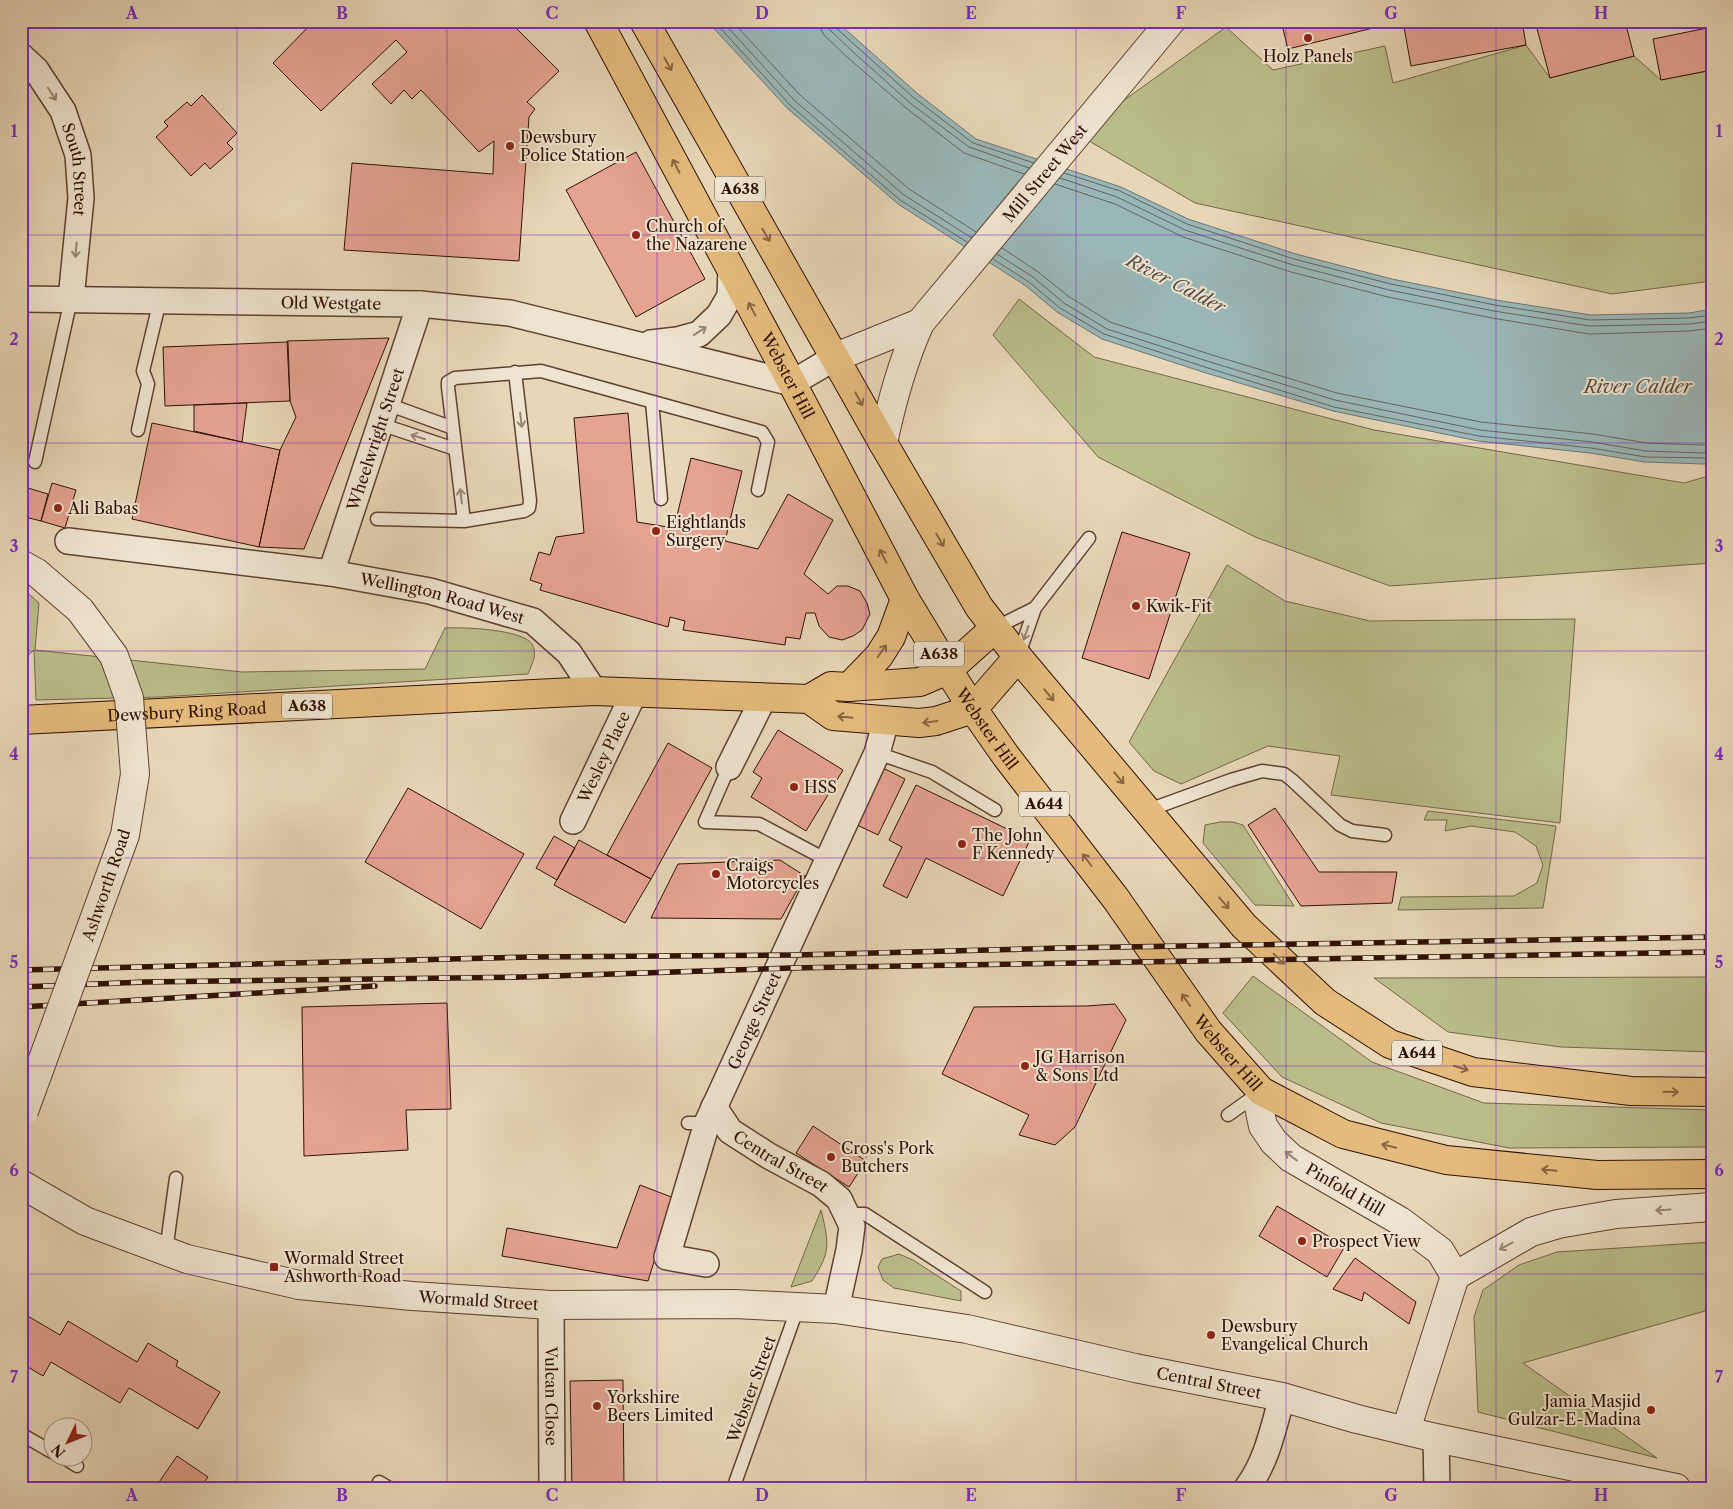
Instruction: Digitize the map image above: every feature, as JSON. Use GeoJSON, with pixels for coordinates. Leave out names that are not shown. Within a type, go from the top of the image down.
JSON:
{"type":"FeatureCollection","features":[{"type":"Feature","properties":{"kind":"highway","name":"Webster Hill"},"geometry":{"type":"LineString","coordinates":[[598,21],[792,383],[905,599],[948,670],[1006,756],[1116,899],[1208,1031],[1261,1092],[1343,1134],[1446,1160],[1598,1175],[1712,1174]]}},
{"type":"Feature","properties":{"kind":"highway","name":"A638"},"geometry":{"type":"LineString","coordinates":[[644,21],[884,443],[980,607],[1018,657],[1088,741]]}},
{"type":"Feature","properties":{"kind":"highway"},"geometry":{"type":"LineString","coordinates":[[849,687],[879,656],[891,637],[905,599]]}},
{"type":"Feature","properties":{"kind":"highway","name":"A638"},"geometry":{"type":"LineString","coordinates":[[594,691],[809,699],[831,686],[849,687],[920,682],[948,670],[995,628]]}},
{"type":"Feature","properties":{"kind":"highway"},"geometry":{"type":"LineString","coordinates":[[809,699],[833,716],[918,723],[936,721],[973,709],[1018,657]]}},
{"type":"Feature","properties":{"kind":"highway","name":"Dewsbury Ring Road"},"geometry":{"type":"LineString","coordinates":[[21,720],[594,691]]}},
{"type":"Feature","properties":{"kind":"highway","name":"A644"},"geometry":{"type":"LineString","coordinates":[[1088,741],[1244,926],[1324,1002],[1390,1044],[1473,1072],[1631,1091],[1712,1092]]}},
{"type":"Feature","properties":{"kind":"street","name":"Mill Street West"},"geometry":{"type":"LineString","coordinates":[[884,443],[892,399],[906,353],[920,323],[1171,21]]}},
{"type":"Feature","properties":{"kind":"street","name":"South Street"},"geometry":{"type":"LineString","coordinates":[[21,56],[36,70],[63,111],[78,155],[81,198],[71,299]]}},
{"type":"Feature","properties":{"kind":"street","name":"Old Westgate"},"geometry":{"type":"LineString","coordinates":[[636,345],[677,340],[699,334],[719,315],[730,296],[731,269]]}},
{"type":"Feature","properties":{"kind":"street","name":"Old Westgate"},"geometry":{"type":"LineString","coordinates":[[21,298],[420,304],[510,313],[792,383]]}},
{"type":"Feature","properties":{"kind":"street","name":"Wheelwright Street"},"geometry":{"type":"LineString","coordinates":[[331,573],[420,304]]}},
{"type":"Feature","properties":{"kind":"street","name":"Mill Street West"},"geometry":{"type":"LineString","coordinates":[[836,357],[920,323]]}},
{"type":"Feature","properties":{"kind":"street"},"geometry":{"type":"LineString","coordinates":[[792,383],[836,357]]}},
{"type":"Feature","properties":{"kind":"street","name":"Wellington Road West"},"geometry":{"type":"LineString","coordinates":[[68,540],[331,573],[430,591],[533,621],[569,653],[594,691]]}},
{"type":"Feature","properties":{"kind":"street","name":"Ashworth Road"},"geometry":{"type":"LineString","coordinates":[[21,564],[37,573],[80,610],[114,656],[129,698],[135,774],[125,836],[23,1115]]}},
{"type":"Feature","properties":{"kind":"street","name":"Wesley Place"},"geometry":{"type":"LineString","coordinates":[[573,821],[634,693]]}},
{"type":"Feature","properties":{"kind":"street"},"geometry":{"type":"LineString","coordinates":[[729,767],[764,697]]}},
{"type":"Feature","properties":{"kind":"street"},"geometry":{"type":"LineString","coordinates":[[877,753],[886,721]]}},
{"type":"Feature","properties":{"kind":"street","name":"George Street"},"geometry":{"type":"LineString","coordinates":[[706,1264],[667,1257],[703,1118],[877,753]]}},
{"type":"Feature","properties":{"kind":"street","name":"Pinfold Hill"},"geometry":{"type":"LineString","coordinates":[[1261,1092],[1258,1107],[1263,1126],[1274,1142],[1291,1158],[1400,1221],[1440,1251],[1455,1276]]}},
{"type":"Feature","properties":{"kind":"street","name":"Central Street"},"geometry":{"type":"LineString","coordinates":[[703,1118],[730,1131],[768,1156],[821,1184],[838,1199],[852,1226],[849,1250],[836,1309],[967,1329],[1135,1368],[1282,1397],[1357,1420],[1436,1438],[1676,1488]]}},
{"type":"Feature","properties":{"kind":"street","name":"Wormald Street"},"geometry":{"type":"LineString","coordinates":[[21,1184],[85,1221],[187,1259],[299,1285],[412,1296],[551,1305],[734,1304],[836,1309]]}},
{"type":"Feature","properties":{"kind":"street"},"geometry":{"type":"LineString","coordinates":[[1406,1430],[1455,1276],[1531,1232],[1558,1224],[1616,1214],[1712,1207]]}},
{"type":"Feature","properties":{"kind":"street","name":"Vulcan Close"},"geometry":{"type":"LineString","coordinates":[[551,1305],[552,1488]]}},
{"type":"Feature","properties":{"kind":"street"},"geometry":{"type":"LineString","coordinates":[[1247,1488],[1255,1477],[1267,1451],[1282,1397]]}},
{"type":"Feature","properties":{"kind":"street"},"geometry":{"type":"LineString","coordinates":[[1436,1438],[1437,1488]]}},
{"type":"Feature","properties":{"kind":"lane"},"geometry":{"type":"LineString","coordinates":[[35,462],[71,299]]}},
{"type":"Feature","properties":{"kind":"lane"},"geometry":{"type":"LineString","coordinates":[[138,430],[148,384],[143,371],[160,300]]}},
{"type":"Feature","properties":{"kind":"lane"},"geometry":{"type":"LineString","coordinates":[[464,521],[448,382],[455,378],[542,371],[762,432],[768,442],[758,490]]}},
{"type":"Feature","properties":{"kind":"lane"},"geometry":{"type":"LineString","coordinates":[[377,519],[464,521],[524,511],[529,508],[530,501],[515,372]]}},
{"type":"Feature","properties":{"kind":"lane"},"geometry":{"type":"LineString","coordinates":[[652,402],[661,499]]}},
{"type":"Feature","properties":{"kind":"lane"},"geometry":{"type":"LineString","coordinates":[[384,414],[453,428]]}},
{"type":"Feature","properties":{"kind":"lane"},"geometry":{"type":"LineString","coordinates":[[384,414],[455,449]]}},
{"type":"Feature","properties":{"kind":"lane"},"geometry":{"type":"LineString","coordinates":[[1018,657],[1035,608],[1089,538]]}},
{"type":"Feature","properties":{"kind":"lane"},"geometry":{"type":"LineString","coordinates":[[995,628],[1035,608]]}},
{"type":"Feature","properties":{"kind":"lane"},"geometry":{"type":"LineString","coordinates":[[877,753],[932,772],[995,810]]}},
{"type":"Feature","properties":{"kind":"lane"},"geometry":{"type":"LineString","coordinates":[[729,767],[705,822],[759,824],[827,860]]}},
{"type":"Feature","properties":{"kind":"lane"},"geometry":{"type":"LineString","coordinates":[[1146,811],[1238,778],[1262,772],[1274,772],[1284,774],[1292,780],[1340,825],[1352,831],[1385,835]]}},
{"type":"Feature","properties":{"kind":"lane"},"geometry":{"type":"LineString","coordinates":[[1228,1115],[1261,1092]]}},
{"type":"Feature","properties":{"kind":"lane"},"geometry":{"type":"LineString","coordinates":[[166,1251],[176,1178]]}},
{"type":"Feature","properties":{"kind":"lane"},"geometry":{"type":"LineString","coordinates":[[846,1214],[865,1214],[985,1292]]}},
{"type":"Feature","properties":{"kind":"lane","name":"Webster Street"},"geometry":{"type":"LineString","coordinates":[[735,1483],[798,1307]]}},
{"type":"Feature","properties":{"kind":"lane"},"geometry":{"type":"LineString","coordinates":[[21,1434],[42,1446]]}},
{"type":"Feature","properties":{"kind":"green space"},"geometry":{"type":"Polygon","coordinates":[[[1226,27],[1273,70],[1385,46],[1393,83],[1526,45],[1550,78],[1634,56],[1661,80],[1712,70],[1712,281],[1612,294],[1195,203],[1077,134],[1226,27]]]}},
{"type":"Feature","properties":{"kind":"green space"},"geometry":{"type":"Polygon","coordinates":[[[1019,299],[1094,357],[1374,430],[1684,483],[1712,475],[1712,563],[1390,586],[1255,537],[1098,457],[993,335],[1019,299]]]}},
{"type":"Feature","properties":{"kind":"green space"},"geometry":{"type":"Polygon","coordinates":[[[1227,565],[1285,601],[1370,621],[1575,619],[1560,823],[1331,795],[1340,756],[1268,746],[1181,784],[1154,771],[1129,742],[1227,565]]]}},
{"type":"Feature","properties":{"kind":"green space"},"geometry":{"type":"Polygon","coordinates":[[[21,587],[39,603],[35,650],[242,672],[425,669],[445,628],[453,628],[491,630],[517,635],[532,644],[534,648],[533,663],[528,674],[160,697],[36,700],[34,650],[21,662],[21,587]]]}},
{"type":"Feature","properties":{"kind":"green space"},"geometry":{"type":"Polygon","coordinates":[[[1428,811],[1556,826],[1543,908],[1398,910],[1401,897],[1514,896],[1537,883],[1543,865],[1536,846],[1515,832],[1471,826],[1445,831],[1447,820],[1424,820],[1428,811]]]}},
{"type":"Feature","properties":{"kind":"green space"},"geometry":{"type":"Polygon","coordinates":[[[1233,822],[1243,825],[1294,906],[1255,905],[1203,843],[1205,825],[1233,822]]]}},
{"type":"Feature","properties":{"kind":"green space"},"geometry":{"type":"Polygon","coordinates":[[[1253,976],[1372,1062],[1484,1103],[1712,1110],[1712,1147],[1509,1148],[1381,1123],[1282,1077],[1223,1013],[1253,976]]]}},
{"type":"Feature","properties":{"kind":"green space"},"geometry":{"type":"Polygon","coordinates":[[[1712,977],[1712,1052],[1561,1047],[1448,1032],[1374,978],[1712,977]]]}},
{"type":"Feature","properties":{"kind":"green space"},"geometry":{"type":"Polygon","coordinates":[[[821,1210],[827,1239],[823,1262],[812,1281],[791,1287],[821,1210]]]}},
{"type":"Feature","properties":{"kind":"green space"},"geometry":{"type":"Polygon","coordinates":[[[1712,1242],[1712,1309],[1523,1363],[1657,1458],[1478,1412],[1474,1317],[1483,1290],[1519,1265],[1557,1252],[1712,1242]]]}},
{"type":"Feature","properties":{"kind":"green space"},"geometry":{"type":"Polygon","coordinates":[[[899,1254],[913,1260],[961,1291],[961,1301],[894,1288],[883,1280],[878,1267],[882,1259],[899,1254]]]}},
{"type":"Feature","properties":{"kind":"water","name":"River Calder"},"geometry":{"type":"Polygon","coordinates":[[[707,21],[836,21],[918,94],[976,139],[1121,187],[1188,219],[1296,254],[1392,279],[1496,300],[1591,315],[1689,313],[1712,309],[1712,463],[1645,462],[1590,453],[1478,441],[1333,411],[1206,373],[1102,339],[1057,312],[1026,286],[898,204],[787,108],[707,21]]]}},
{"type":"Feature","properties":{"kind":"building","name":"Dewsbury Police Station"},"geometry":{"type":"Polygon","coordinates":[[[314,21],[509,21],[559,71],[527,102],[535,109],[529,117],[519,261],[344,250],[352,163],[493,174],[494,141],[479,152],[421,90],[412,99],[404,90],[391,104],[372,84],[407,52],[396,40],[321,111],[273,63],[314,21]]]}},
{"type":"Feature","properties":{"kind":"building","name":"Holz Panels"},"geometry":{"type":"Polygon","coordinates":[[[1281,21],[1371,21],[1373,28],[1288,49],[1281,21]]]}},
{"type":"Feature","properties":{"kind":"building"},"geometry":{"type":"Polygon","coordinates":[[[1439,21],[1522,21],[1526,45],[1411,66],[1404,27],[1439,21]]]}},
{"type":"Feature","properties":{"kind":"building"},"geometry":{"type":"Polygon","coordinates":[[[1535,21],[1625,21],[1634,56],[1550,78],[1535,21]]]}},
{"type":"Feature","properties":{"kind":"building"},"geometry":{"type":"Polygon","coordinates":[[[1712,27],[1712,70],[1661,80],[1653,39],[1712,27]]]}},
{"type":"Feature","properties":{"kind":"building"},"geometry":{"type":"Polygon","coordinates":[[[202,95],[237,133],[227,143],[233,149],[210,169],[205,163],[191,176],[156,137],[168,126],[164,122],[187,102],[191,106],[202,95]]]}},
{"type":"Feature","properties":{"kind":"building","name":"Church of the Nazarene"},"geometry":{"type":"Polygon","coordinates":[[[636,152],[705,279],[636,317],[566,190],[636,152]]]}},
{"type":"Feature","properties":{"kind":"building"},"geometry":{"type":"Polygon","coordinates":[[[389,338],[304,549],[259,547],[280,450],[296,417],[290,401],[287,341],[389,338]]]}},
{"type":"Feature","properties":{"kind":"building"},"geometry":{"type":"Polygon","coordinates":[[[288,342],[290,401],[165,406],[163,347],[288,342]]]}},
{"type":"Feature","properties":{"kind":"building"},"geometry":{"type":"Polygon","coordinates":[[[247,403],[242,442],[194,431],[194,405],[247,403]]]}},
{"type":"Feature","properties":{"kind":"building","name":"Eightlands Surgery"},"geometry":{"type":"Polygon","coordinates":[[[628,413],[637,522],[674,528],[691,458],[742,471],[725,541],[758,549],[788,494],[833,520],[804,574],[828,594],[837,586],[848,586],[860,591],[867,603],[870,614],[862,630],[842,640],[829,637],[819,626],[815,613],[806,613],[800,639],[786,637],[785,645],[683,630],[685,621],[670,617],[668,627],[540,590],[542,584],[530,580],[539,552],[550,555],[556,537],[584,533],[574,418],[628,413]]]}},
{"type":"Feature","properties":{"kind":"building"},"geometry":{"type":"Polygon","coordinates":[[[152,423],[280,450],[259,547],[132,519],[152,423]]]}},
{"type":"Feature","properties":{"kind":"building","name":"Ali Babas"},"geometry":{"type":"Polygon","coordinates":[[[52,483],[76,490],[65,528],[41,521],[52,483]]]}},
{"type":"Feature","properties":{"kind":"building"},"geometry":{"type":"Polygon","coordinates":[[[21,486],[48,494],[41,521],[21,516],[21,486]]]}},
{"type":"Feature","properties":{"kind":"building","name":"Kwik-Fit"},"geometry":{"type":"Polygon","coordinates":[[[1122,532],[1190,553],[1149,679],[1082,658],[1122,532]]]}},
{"type":"Feature","properties":{"kind":"building","name":"HSS"},"geometry":{"type":"Polygon","coordinates":[[[778,730],[843,770],[806,831],[751,797],[762,778],[753,772],[778,730]]]}},
{"type":"Feature","properties":{"kind":"building"},"geometry":{"type":"Polygon","coordinates":[[[668,743],[712,768],[651,879],[607,855],[668,743]]]}},
{"type":"Feature","properties":{"kind":"building"},"geometry":{"type":"Polygon","coordinates":[[[883,768],[905,779],[878,835],[855,824],[883,768]]]}},
{"type":"Feature","properties":{"kind":"building","name":"The John F Kennedy"},"geometry":{"type":"Polygon","coordinates":[[[916,785],[1030,840],[1003,896],[926,858],[907,898],[883,886],[902,847],[889,840],[916,785]]]}},
{"type":"Feature","properties":{"kind":"building"},"geometry":{"type":"Polygon","coordinates":[[[408,788],[524,854],[481,929],[365,862],[408,788]]]}},
{"type":"Feature","properties":{"kind":"building"},"geometry":{"type":"Polygon","coordinates":[[[1275,808],[1319,872],[1397,872],[1392,903],[1301,906],[1248,825],[1275,808]]]}},
{"type":"Feature","properties":{"kind":"building"},"geometry":{"type":"Polygon","coordinates":[[[554,836],[575,848],[557,880],[536,868],[554,836]]]}},
{"type":"Feature","properties":{"kind":"building"},"geometry":{"type":"Polygon","coordinates":[[[579,840],[651,879],[625,923],[554,885],[579,840]]]}},
{"type":"Feature","properties":{"kind":"building"},"geometry":{"type":"Polygon","coordinates":[[[780,860],[805,876],[781,919],[651,918],[678,864],[780,860]]]}},
{"type":"Feature","properties":{"kind":"building"},"geometry":{"type":"Polygon","coordinates":[[[447,1003],[451,1109],[406,1110],[408,1150],[304,1156],[302,1007],[447,1003]]]}},
{"type":"Feature","properties":{"kind":"building","name":"JG Harrison & Sons Ltd"},"geometry":{"type":"Polygon","coordinates":[[[1115,1004],[1126,1020],[1075,1127],[1055,1145],[1019,1135],[1029,1115],[942,1074],[974,1007],[1115,1004]]]}},
{"type":"Feature","properties":{"kind":"building","name":"Cross's Pork Butchers"},"geometry":{"type":"Polygon","coordinates":[[[813,1126],[866,1161],[849,1187],[796,1153],[813,1126]]]}},
{"type":"Feature","properties":{"kind":"building"},"geometry":{"type":"Polygon","coordinates":[[[640,1185],[674,1198],[648,1281],[502,1256],[507,1228],[617,1248],[640,1185]]]}},
{"type":"Feature","properties":{"kind":"building","name":"Prospect View"},"geometry":{"type":"Polygon","coordinates":[[[1277,1206],[1345,1246],[1327,1277],[1259,1236],[1277,1206]]]}},
{"type":"Feature","properties":{"kind":"building"},"geometry":{"type":"Polygon","coordinates":[[[1355,1258],[1416,1302],[1409,1324],[1364,1292],[1362,1301],[1333,1289],[1355,1258]]]}},
{"type":"Feature","properties":{"kind":"building"},"geometry":{"type":"Polygon","coordinates":[[[21,1312],[60,1335],[68,1321],[137,1362],[148,1343],[178,1361],[176,1366],[220,1392],[198,1429],[129,1388],[120,1403],[51,1362],[43,1376],[21,1363],[21,1312]]]}},
{"type":"Feature","properties":{"kind":"building"},"geometry":{"type":"Polygon","coordinates":[[[623,1380],[624,1488],[572,1488],[570,1381],[623,1380]]]}},
{"type":"Feature","properties":{"kind":"building"},"geometry":{"type":"Polygon","coordinates":[[[177,1456],[208,1477],[200,1488],[155,1488],[177,1456]]]}},
{"type":"Feature","properties":{"kind":"railway"},"geometry":{"type":"LineString","coordinates":[[21,970],[531,957],[797,955],[1062,948],[1712,937]]}},
{"type":"Feature","properties":{"kind":"railway"},"geometry":{"type":"LineString","coordinates":[[21,987],[145,982],[523,977],[791,968],[1712,952]]}},
{"type":"Feature","properties":{"kind":"railway"},"geometry":{"type":"LineString","coordinates":[[21,1007],[375,986]]}},
{"type":"Feature","properties":{"kind":"place","name":"Holz Panels"},"geometry":{"type":"Point","coordinates":[1308,38]}},
{"type":"Feature","properties":{"kind":"place","name":"Dewsbury Police Station"},"geometry":{"type":"Point","coordinates":[510,146]}},
{"type":"Feature","properties":{"kind":"place","name":"Church of the Nazarene"},"geometry":{"type":"Point","coordinates":[636,235]}},
{"type":"Feature","properties":{"kind":"place","name":"Ali Babas"},"geometry":{"type":"Point","coordinates":[58,508]}},
{"type":"Feature","properties":{"kind":"place","name":"Eightlands Surgery"},"geometry":{"type":"Point","coordinates":[656,531]}},
{"type":"Feature","properties":{"kind":"place","name":"Kwik-Fit"},"geometry":{"type":"Point","coordinates":[1136,606]}},
{"type":"Feature","properties":{"kind":"place","name":"HSS"},"geometry":{"type":"Point","coordinates":[794,787]}},
{"type":"Feature","properties":{"kind":"place","name":"The John F Kennedy"},"geometry":{"type":"Point","coordinates":[962,844]}},
{"type":"Feature","properties":{"kind":"place","name":"Craigs Motorcycles"},"geometry":{"type":"Point","coordinates":[716,874]}},
{"type":"Feature","properties":{"kind":"place","name":"JG Harrison & Sons Ltd"},"geometry":{"type":"Point","coordinates":[1025,1066]}},
{"type":"Feature","properties":{"kind":"place","name":"Cross's Pork Butchers"},"geometry":{"type":"Point","coordinates":[831,1157]}},
{"type":"Feature","properties":{"kind":"place","name":"Prospect View"},"geometry":{"type":"Point","coordinates":[1302,1241]}},
{"type":"Feature","properties":{"kind":"place","name":"Wormald Street Ashworth Road"},"geometry":{"type":"Point","coordinates":[274,1267]}},
{"type":"Feature","properties":{"kind":"place","name":"Dewsbury Evangelical Church"},"geometry":{"type":"Point","coordinates":[1211,1335]}},
{"type":"Feature","properties":{"kind":"place","name":"Yorkshire Beers Limited"},"geometry":{"type":"Point","coordinates":[597,1406]}},
{"type":"Feature","properties":{"kind":"place","name":"Jamia Masjid Gulzar-E-Madina"},"geometry":{"type":"Point","coordinates":[1651,1410]}}]}
